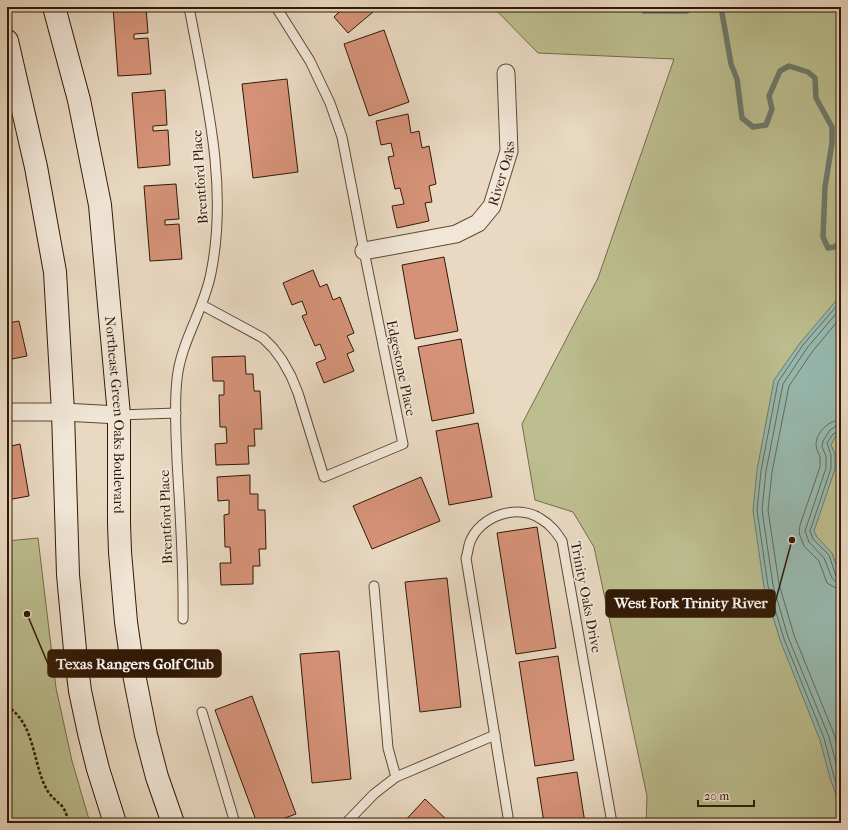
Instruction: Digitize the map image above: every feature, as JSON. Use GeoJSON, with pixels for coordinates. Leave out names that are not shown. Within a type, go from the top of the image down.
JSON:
{"type":"FeatureCollection","features":[{"type":"Feature","properties":{"kind":"main road","name":"Northeast Green Oaks Boulevard"},"geometry":{"type":"LineString","coordinates":[[54,7],[79,100],[100,206],[119,415],[119,523],[126,622],[132,664],[146,735],[157,777],[173,823]]}},
{"type":"Feature","properties":{"kind":"main road"},"geometry":{"type":"LineString","coordinates":[[7,42],[36,167],[55,272],[63,412],[68,575],[80,691],[98,769],[115,823]]}},
{"type":"Feature","properties":{"kind":"street","name":"River Oaks"},"geometry":{"type":"LineString","coordinates":[[364,252],[456,234],[478,223],[492,206],[509,151],[506,73]]}},
{"type":"Feature","properties":{"kind":"street"},"geometry":{"type":"LineString","coordinates":[[7,412],[63,412],[119,415]]}},
{"type":"Feature","properties":{"kind":"lane","name":"Brentford Place"},"geometry":{"type":"LineString","coordinates":[[183,619],[176,413],[177,379],[189,333],[202,305],[211,272],[218,209],[212,131],[189,7]]}},
{"type":"Feature","properties":{"kind":"lane","name":"Edgestone Place"},"geometry":{"type":"LineString","coordinates":[[202,305],[263,338],[282,360],[292,376],[324,477],[403,444],[364,252],[347,158],[336,118],[310,61],[276,7]]}},
{"type":"Feature","properties":{"kind":"lane"},"geometry":{"type":"LineString","coordinates":[[119,415],[176,413]]}},
{"type":"Feature","properties":{"kind":"lane","name":"Trinity Oaks Drive"},"geometry":{"type":"LineString","coordinates":[[509,823],[466,558],[470,542],[479,528],[492,518],[508,512],[524,512],[540,518],[553,528],[562,541],[612,823]]}},
{"type":"Feature","properties":{"kind":"lane"},"geometry":{"type":"LineString","coordinates":[[374,586],[388,748],[396,777]]}},
{"type":"Feature","properties":{"kind":"lane"},"geometry":{"type":"LineString","coordinates":[[202,712],[235,823]]}},
{"type":"Feature","properties":{"kind":"lane"},"geometry":{"type":"LineString","coordinates":[[346,823],[374,794],[396,777],[495,735]]}},
{"type":"Feature","properties":{"kind":"path"},"geometry":{"type":"LineString","coordinates":[[7,706],[14,711],[26,728],[33,744],[40,772],[48,790],[62,807],[69,823]]}},
{"type":"Feature","properties":{"kind":"green space"},"geometry":{"type":"Polygon","coordinates":[[[493,7],[841,7],[841,823],[646,823],[647,796],[594,547],[573,512],[535,500],[522,424],[598,278],[674,59],[538,53],[493,7]]]}},
{"type":"Feature","properties":{"kind":"green space"},"geometry":{"type":"Polygon","coordinates":[[[38,538],[56,688],[72,761],[90,823],[7,823],[7,541],[38,538]]]}},
{"type":"Feature","properties":{"kind":"water"},"geometry":{"type":"Polygon","coordinates":[[[841,295],[841,434],[835,437],[831,445],[835,454],[835,469],[814,531],[817,537],[832,553],[841,579],[841,808],[830,778],[820,740],[780,640],[764,587],[753,511],[757,470],[774,380],[800,343],[841,295]]]}},
{"type":"Feature","properties":{"kind":"building"},"geometry":{"type":"Polygon","coordinates":[[[113,7],[146,7],[148,33],[134,34],[134,39],[148,38],[151,74],[118,76],[113,7]]]}},
{"type":"Feature","properties":{"kind":"building"},"geometry":{"type":"Polygon","coordinates":[[[340,7],[368,7],[373,12],[348,33],[334,17],[342,9],[340,7]]]}},
{"type":"Feature","properties":{"kind":"building"},"geometry":{"type":"Polygon","coordinates":[[[384,30],[409,102],[369,116],[344,44],[384,30]]]}},
{"type":"Feature","properties":{"kind":"building"},"geometry":{"type":"Polygon","coordinates":[[[287,79],[298,172],[253,178],[242,84],[287,79]]]}},
{"type":"Feature","properties":{"kind":"building"},"geometry":{"type":"Polygon","coordinates":[[[165,90],[167,125],[153,126],[153,131],[168,130],[170,165],[138,168],[132,93],[165,90]]]}},
{"type":"Feature","properties":{"kind":"building"},"geometry":{"type":"Polygon","coordinates":[[[408,114],[411,133],[419,131],[422,148],[429,146],[436,184],[429,186],[432,202],[425,203],[429,221],[397,228],[392,206],[404,204],[400,188],[395,189],[388,157],[394,156],[391,143],[381,145],[376,121],[408,114]]]}},
{"type":"Feature","properties":{"kind":"building"},"geometry":{"type":"Polygon","coordinates":[[[176,184],[179,219],[165,220],[165,225],[179,224],[182,259],[150,261],[144,186],[176,184]]]}},
{"type":"Feature","properties":{"kind":"building"},"geometry":{"type":"Polygon","coordinates":[[[444,257],[458,331],[415,339],[402,265],[444,257]]]}},
{"type":"Feature","properties":{"kind":"building"},"geometry":{"type":"Polygon","coordinates":[[[313,270],[320,287],[327,284],[333,300],[340,297],[354,333],[347,336],[354,351],[347,354],[354,371],[324,383],[316,363],[326,359],[320,344],[315,346],[302,316],[307,314],[302,301],[292,305],[283,283],[313,270]]]}},
{"type":"Feature","properties":{"kind":"building"},"geometry":{"type":"Polygon","coordinates":[[[7,320],[8,323],[19,321],[27,356],[7,360],[7,320]]]}},
{"type":"Feature","properties":{"kind":"building"},"geometry":{"type":"Polygon","coordinates":[[[461,339],[474,413],[432,421],[418,347],[461,339]]]}},
{"type":"Feature","properties":{"kind":"building"},"geometry":{"type":"Polygon","coordinates":[[[245,356],[246,374],[253,374],[254,391],[260,391],[262,429],[254,429],[255,446],[248,446],[249,464],[216,465],[215,444],[227,443],[226,427],[220,427],[219,395],[224,395],[224,381],[213,381],[212,357],[245,356]]]}},
{"type":"Feature","properties":{"kind":"building"},"geometry":{"type":"Polygon","coordinates":[[[478,423],[492,497],[449,505],[436,431],[478,423]]]}},
{"type":"Feature","properties":{"kind":"building"},"geometry":{"type":"Polygon","coordinates":[[[20,444],[29,496],[7,500],[7,447],[20,444]]]}},
{"type":"Feature","properties":{"kind":"building"},"geometry":{"type":"Polygon","coordinates":[[[250,475],[250,494],[258,494],[258,510],[265,510],[266,549],[259,549],[260,566],[253,566],[253,584],[221,585],[220,563],[231,563],[230,547],[225,547],[224,515],[229,514],[229,500],[218,501],[217,477],[250,475]]]}},
{"type":"Feature","properties":{"kind":"building"},"geometry":{"type":"Polygon","coordinates":[[[421,477],[440,521],[372,549],[353,506],[421,477]]]}},
{"type":"Feature","properties":{"kind":"building"},"geometry":{"type":"Polygon","coordinates":[[[537,527],[556,648],[516,654],[497,533],[537,527]]]}},
{"type":"Feature","properties":{"kind":"building"},"geometry":{"type":"Polygon","coordinates":[[[447,578],[461,707],[420,712],[405,582],[447,578]]]}},
{"type":"Feature","properties":{"kind":"building"},"geometry":{"type":"Polygon","coordinates":[[[339,651],[351,779],[312,783],[300,654],[339,651]]]}},
{"type":"Feature","properties":{"kind":"building"},"geometry":{"type":"Polygon","coordinates":[[[558,656],[574,760],[535,766],[519,662],[558,656]]]}},
{"type":"Feature","properties":{"kind":"building"},"geometry":{"type":"Polygon","coordinates":[[[252,696],[296,814],[271,823],[257,823],[215,710],[252,696]]]}},
{"type":"Feature","properties":{"kind":"building"},"geometry":{"type":"Polygon","coordinates":[[[577,772],[585,823],[544,823],[537,778],[577,772]]]}},
{"type":"Feature","properties":{"kind":"building"},"geometry":{"type":"Polygon","coordinates":[[[425,799],[450,823],[403,823],[425,799]]]}},
{"type":"Feature","properties":{"kind":"waterway"},"geometry":{"type":"LineString","coordinates":[[642,7],[644,11],[687,11],[691,7]]}},
{"type":"Feature","properties":{"kind":"waterway"},"geometry":{"type":"LineString","coordinates":[[721,7],[731,64],[737,79],[742,118],[753,127],[766,125],[772,109],[769,96],[780,71],[789,66],[808,72],[815,78],[816,98],[832,127],[832,143],[825,187],[823,237],[828,248],[834,247],[841,243]]}},
{"type":"Feature","properties":{"kind":"place","name":"West Fork Trinity River"},"geometry":{"type":"Point","coordinates":[792,540]}},
{"type":"Feature","properties":{"kind":"place","name":"Texas Rangers Golf Club"},"geometry":{"type":"Point","coordinates":[27,614]}}]}
